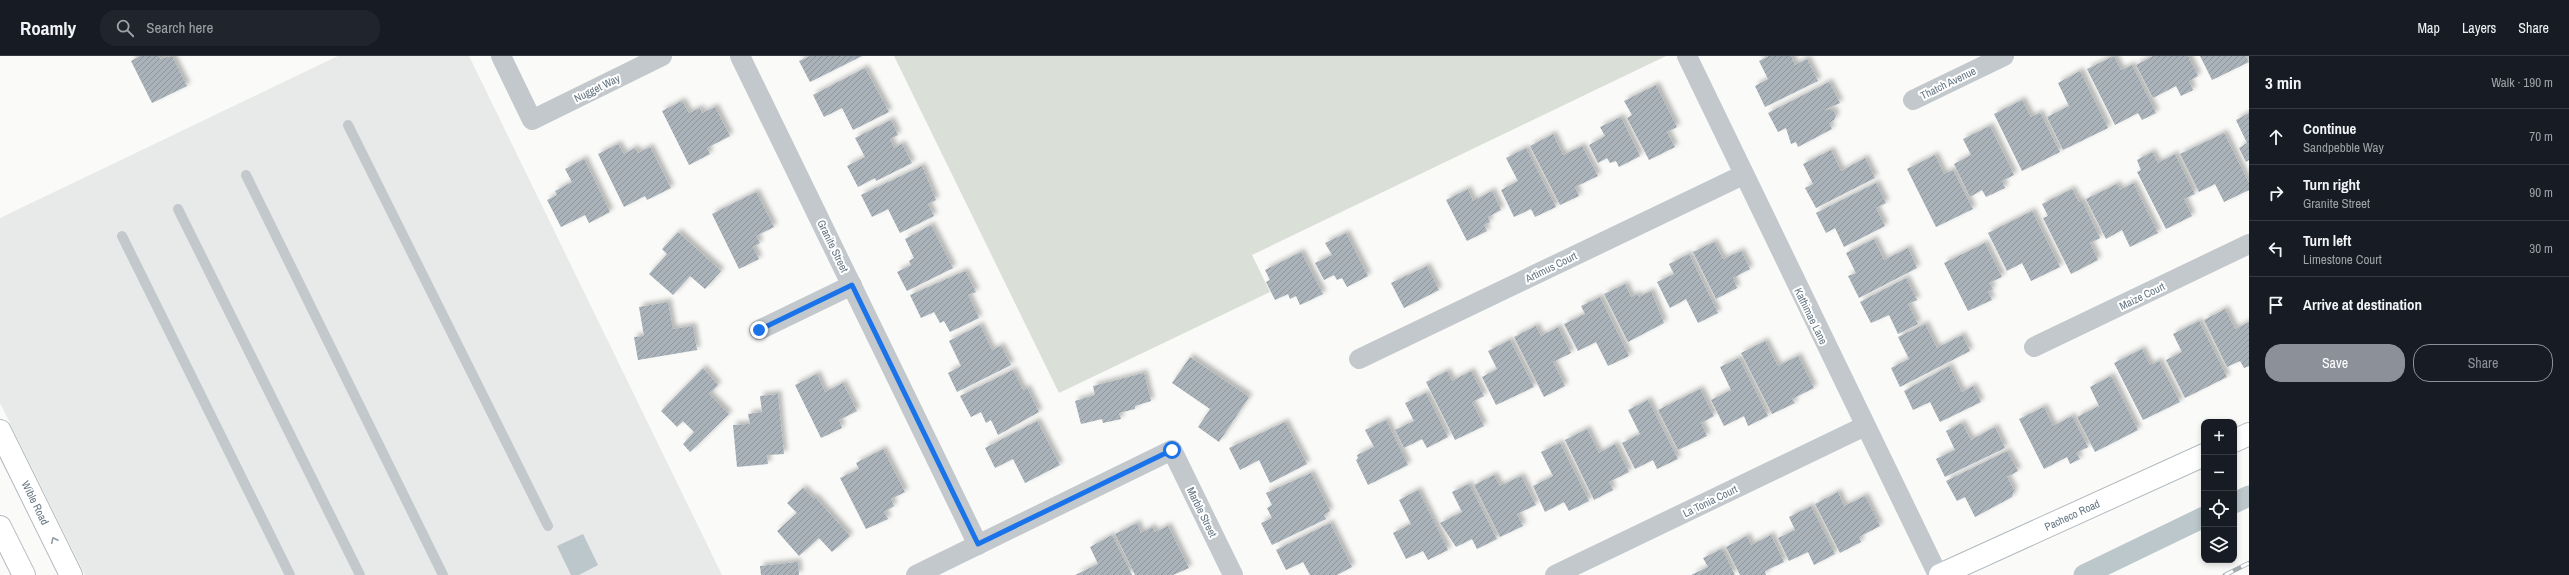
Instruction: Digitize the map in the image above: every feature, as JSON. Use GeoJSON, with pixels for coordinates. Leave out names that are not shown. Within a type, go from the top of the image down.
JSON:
{"type":"FeatureCollection","features":[{"type":"Feature","properties":{"kind":"street","name":"Nugget Way"},"geometry":{"type":"LineString","coordinates":[[501,56],[532,120],[662,56]]}},
{"type":"Feature","properties":{"kind":"street","name":"Granite Street"},"geometry":{"type":"LineString","coordinates":[[740,56],[978,544]]}},
{"type":"Feature","properties":{"kind":"street","name":"Kathimae Lane"},"geometry":{"type":"LineString","coordinates":[[1687,56],[1743,175],[1939,575]]}},
{"type":"Feature","properties":{"kind":"street","name":"Thatch Avenue"},"geometry":{"type":"LineString","coordinates":[[1913,100],[2004,56]]}},
{"type":"Feature","properties":{"kind":"street","name":"Artimus Court"},"geometry":{"type":"LineString","coordinates":[[1359,359],[1743,175]]}},
{"type":"Feature","properties":{"kind":"street","name":"Maize Court"},"geometry":{"type":"LineString","coordinates":[[2034,347],[2249,244]]}},
{"type":"Feature","properties":{"kind":"street"},"geometry":{"type":"LineString","coordinates":[[759,330],[852,285]]}},
{"type":"Feature","properties":{"kind":"street","name":"La Tonia Court"},"geometry":{"type":"LineString","coordinates":[[1556,575],[1865,426]]}},
{"type":"Feature","properties":{"kind":"street","name":"Wible Road"},"geometry":{"type":"LineString","coordinates":[[0,431],[71,575]]}},
{"type":"Feature","properties":{"kind":"street"},"geometry":{"type":"LineString","coordinates":[[2237,440],[2249,434]]}},
{"type":"Feature","properties":{"kind":"street","name":"Marble Street"},"geometry":{"type":"LineString","coordinates":[[978,544],[1172,450],[1233,575]]}},
{"type":"Feature","properties":{"kind":"street","name":"Pacheco Road"},"geometry":{"type":"LineString","coordinates":[[1939,575],[2201,456]]}},
{"type":"Feature","properties":{"kind":"street"},"geometry":{"type":"LineString","coordinates":[[0,528],[24,575]]}},
{"type":"Feature","properties":{"kind":"street"},"geometry":{"type":"LineString","coordinates":[[916,575],[978,544]]}},
{"type":"Feature","properties":{"kind":"lane"},"geometry":{"type":"LineString","coordinates":[[348,125],[548,526]]}},
{"type":"Feature","properties":{"kind":"lane"},"geometry":{"type":"LineString","coordinates":[[246,175],[443,575]]}},
{"type":"Feature","properties":{"kind":"lane"},"geometry":{"type":"LineString","coordinates":[[178,209],[360,575]]}},
{"type":"Feature","properties":{"kind":"lane"},"geometry":{"type":"LineString","coordinates":[[122,236],[290,575]]}},
{"type":"Feature","properties":{"kind":"shaded area"},"geometry":{"type":"Polygon","coordinates":[[[338,56],[469,56],[722,575],[85,575],[0,403],[0,218],[338,56]]]}},
{"type":"Feature","properties":{"kind":"shaded area"},"geometry":{"type":"Polygon","coordinates":[[[894,56],[1666,56],[1252,255],[1270,292],[1059,393],[894,56]]]}},
{"type":"Feature","properties":{"kind":"shaded area"},"geometry":{"type":"Polygon","coordinates":[[[583,534],[598,565],[579,575],[571,575],[557,546],[583,534]]]}},
{"type":"Feature","properties":{"kind":"building"},"geometry":{"type":"Polygon","coordinates":[[[140,56],[159,56],[160,59],[172,56],[187,86],[152,103],[131,61],[140,56]]]}},
{"type":"Feature","properties":{"kind":"building"},"geometry":{"type":"Polygon","coordinates":[[[810,56],[862,56],[810,82],[799,61],[810,56]]]}},
{"type":"Feature","properties":{"kind":"building"},"geometry":{"type":"Polygon","coordinates":[[[1769,56],[1791,56],[1795,65],[1807,59],[1818,81],[1765,107],[1755,86],[1768,79],[1759,61],[1769,56]]]}},
{"type":"Feature","properties":{"kind":"building"},"geometry":{"type":"Polygon","coordinates":[[[2114,56],[2121,70],[2132,65],[2156,113],[2142,120],[2138,113],[2115,125],[2087,69],[2114,56]]]}},
{"type":"Feature","properties":{"kind":"building"},"geometry":{"type":"Polygon","coordinates":[[[2153,56],[2188,56],[2198,76],[2189,81],[2193,90],[2181,96],[2176,86],[2153,98],[2136,65],[2153,56]]]}},
{"type":"Feature","properties":{"kind":"building"},"geometry":{"type":"Polygon","coordinates":[[[2200,56],[2246,56],[2249,62],[2212,80],[2200,56]]]}},
{"type":"Feature","properties":{"kind":"building"},"geometry":{"type":"Polygon","coordinates":[[[865,68],[889,112],[853,130],[842,108],[824,117],[813,95],[865,68]]]}},
{"type":"Feature","properties":{"kind":"building"},"geometry":{"type":"Polygon","coordinates":[[[2080,71],[2108,128],[2063,150],[2047,117],[2069,106],[2058,83],[2080,71]]]}},
{"type":"Feature","properties":{"kind":"building"},"geometry":{"type":"Polygon","coordinates":[[[1829,82],[1840,103],[1824,110],[1833,110],[1836,115],[1834,120],[1829,123],[1832,129],[1798,147],[1796,142],[1791,144],[1786,128],[1778,132],[1768,113],[1829,82]]]}},
{"type":"Feature","properties":{"kind":"building"},"geometry":{"type":"Polygon","coordinates":[[[1656,85],[1677,127],[1667,132],[1675,147],[1649,160],[1627,118],[1632,115],[1624,101],[1656,85]]]}},
{"type":"Feature","properties":{"kind":"building"},"geometry":{"type":"Polygon","coordinates":[[[2022,100],[2031,117],[2040,113],[2060,152],[2022,171],[1994,114],[2022,100]]]}},
{"type":"Feature","properties":{"kind":"building"},"geometry":{"type":"Polygon","coordinates":[[[682,101],[689,113],[700,108],[702,113],[715,107],[730,136],[707,148],[710,154],[689,165],[662,111],[682,101]]]}},
{"type":"Feature","properties":{"kind":"building"},"geometry":{"type":"Polygon","coordinates":[[[2249,113],[2249,160],[2246,162],[2239,148],[2247,143],[2236,120],[2249,113]]]}},
{"type":"Feature","properties":{"kind":"building"},"geometry":{"type":"Polygon","coordinates":[[[1621,117],[1640,156],[1619,167],[1616,161],[1610,163],[1607,158],[1598,163],[1589,145],[1605,136],[1600,127],[1621,117]]]}},
{"type":"Feature","properties":{"kind":"building"},"geometry":{"type":"Polygon","coordinates":[[[891,120],[898,135],[890,139],[894,148],[902,144],[912,163],[876,181],[875,178],[858,187],[847,166],[865,157],[855,138],[891,120]]]}},
{"type":"Feature","properties":{"kind":"building"},"geometry":{"type":"Polygon","coordinates":[[[1990,126],[2014,175],[2002,181],[2005,188],[1986,197],[1982,190],[1970,197],[1954,164],[1971,155],[1963,139],[1990,126]]]}},
{"type":"Feature","properties":{"kind":"building"},"geometry":{"type":"Polygon","coordinates":[[[2224,133],[2249,183],[2249,190],[2224,202],[2215,184],[2199,192],[2180,154],[2224,133]]]}},
{"type":"Feature","properties":{"kind":"building"},"geometry":{"type":"Polygon","coordinates":[[[1553,134],[1563,155],[1582,146],[1598,176],[1575,187],[1579,196],[1560,205],[1530,146],[1553,134]]]}},
{"type":"Feature","properties":{"kind":"building"},"geometry":{"type":"Polygon","coordinates":[[[618,144],[624,154],[635,148],[638,153],[650,147],[671,188],[647,200],[645,196],[624,207],[598,154],[618,144]]]}},
{"type":"Feature","properties":{"kind":"building"},"geometry":{"type":"Polygon","coordinates":[[[1526,148],[1556,207],[1535,217],[1531,209],[1514,217],[1501,190],[1518,181],[1506,158],[1526,148]]]}},
{"type":"Feature","properties":{"kind":"building"},"geometry":{"type":"Polygon","coordinates":[[[1831,150],[1841,171],[1865,158],[1875,178],[1816,208],[1805,188],[1813,184],[1803,164],[1831,150]]]}},
{"type":"Feature","properties":{"kind":"building"},"geometry":{"type":"Polygon","coordinates":[[[2152,152],[2158,163],[2175,154],[2195,194],[2184,199],[2192,216],[2166,229],[2137,172],[2141,170],[2137,160],[2152,152]]]}},
{"type":"Feature","properties":{"kind":"building"},"geometry":{"type":"Polygon","coordinates":[[[1935,155],[1944,174],[1953,170],[1973,209],[1936,227],[1907,169],[1935,155]]]}},
{"type":"Feature","properties":{"kind":"building"},"geometry":{"type":"Polygon","coordinates":[[[584,159],[610,212],[589,223],[585,215],[561,227],[547,200],[557,195],[555,191],[572,182],[565,169],[584,159]]]}},
{"type":"Feature","properties":{"kind":"building"},"geometry":{"type":"Polygon","coordinates":[[[922,166],[936,200],[928,204],[934,216],[900,233],[888,209],[872,217],[861,195],[922,166]]]}},
{"type":"Feature","properties":{"kind":"building"},"geometry":{"type":"Polygon","coordinates":[[[1876,183],[1886,203],[1876,208],[1885,226],[1844,247],[1835,228],[1826,233],[1816,213],[1876,183]]]}},
{"type":"Feature","properties":{"kind":"building"},"geometry":{"type":"Polygon","coordinates":[[[2133,183],[2158,233],[2130,247],[2122,230],[2106,239],[2086,199],[2117,184],[2120,190],[2133,183]]]}},
{"type":"Feature","properties":{"kind":"building"},"geometry":{"type":"Polygon","coordinates":[[[1468,189],[1473,201],[1492,191],[1501,210],[1488,217],[1490,222],[1484,225],[1487,231],[1467,241],[1446,200],[1468,189]]]}},
{"type":"Feature","properties":{"kind":"building"},"geometry":{"type":"Polygon","coordinates":[[[2072,189],[2079,202],[2082,201],[2100,238],[2090,243],[2098,260],[2071,274],[2043,218],[2048,216],[2042,204],[2072,189]]]}},
{"type":"Feature","properties":{"kind":"building"},"geometry":{"type":"Polygon","coordinates":[[[756,192],[774,227],[756,236],[760,243],[753,247],[759,259],[739,269],[712,214],[756,192]]]}},
{"type":"Feature","properties":{"kind":"building"},"geometry":{"type":"Polygon","coordinates":[[[2032,211],[2060,267],[2031,281],[2022,263],[2007,271],[1988,233],[2032,211]]]}},
{"type":"Feature","properties":{"kind":"building"},"geometry":{"type":"Polygon","coordinates":[[[931,225],[953,268],[907,291],[897,272],[911,265],[909,261],[914,258],[905,239],[931,225]]]}},
{"type":"Feature","properties":{"kind":"building"},"geometry":{"type":"Polygon","coordinates":[[[678,232],[721,271],[705,289],[690,276],[673,295],[649,274],[667,254],[662,249],[678,232]]]}},
{"type":"Feature","properties":{"kind":"building"},"geometry":{"type":"Polygon","coordinates":[[[1346,233],[1368,276],[1347,287],[1342,278],[1337,280],[1334,275],[1324,280],[1315,263],[1332,255],[1325,243],[1346,233]]]}},
{"type":"Feature","properties":{"kind":"building"},"geometry":{"type":"Polygon","coordinates":[[[1874,239],[1884,260],[1908,248],[1917,268],[1859,298],[1848,276],[1856,273],[1846,253],[1874,239]]]}},
{"type":"Feature","properties":{"kind":"building"},"geometry":{"type":"Polygon","coordinates":[[[1714,242],[1723,259],[1741,251],[1750,269],[1733,278],[1737,288],[1716,299],[1693,252],[1714,242]]]}},
{"type":"Feature","properties":{"kind":"building"},"geometry":{"type":"Polygon","coordinates":[[[1985,243],[2002,277],[1989,283],[1993,289],[1988,292],[1992,300],[1968,311],[1944,263],[1985,243]]]}},
{"type":"Feature","properties":{"kind":"building"},"geometry":{"type":"Polygon","coordinates":[[[1301,252],[1323,294],[1300,305],[1296,296],[1290,299],[1288,294],[1275,300],[1266,282],[1270,280],[1265,270],[1301,252]]]}},
{"type":"Feature","properties":{"kind":"building"},"geometry":{"type":"Polygon","coordinates":[[[1689,254],[1718,313],[1698,323],[1686,299],[1670,308],[1657,282],[1674,274],[1669,264],[1689,254]]]}},
{"type":"Feature","properties":{"kind":"building"},"geometry":{"type":"Polygon","coordinates":[[[1427,266],[1439,290],[1404,308],[1391,283],[1427,266]]]}},
{"type":"Feature","properties":{"kind":"building"},"geometry":{"type":"Polygon","coordinates":[[[965,271],[976,292],[968,295],[979,318],[950,332],[944,321],[940,323],[934,312],[921,318],[910,295],[965,271]]]}},
{"type":"Feature","properties":{"kind":"building"},"geometry":{"type":"Polygon","coordinates":[[[1906,278],[1917,300],[1908,304],[1918,324],[1898,334],[1889,315],[1871,323],[1860,302],[1906,278]]]}},
{"type":"Feature","properties":{"kind":"building"},"geometry":{"type":"Polygon","coordinates":[[[1625,284],[1631,297],[1637,294],[1639,297],[1651,291],[1664,323],[1628,342],[1604,294],[1625,284]]]}},
{"type":"Feature","properties":{"kind":"building"},"geometry":{"type":"Polygon","coordinates":[[[1600,297],[1629,356],[1608,366],[1596,342],[1578,351],[1564,324],[1585,314],[1581,306],[1600,297]]]}},
{"type":"Feature","properties":{"kind":"building"},"geometry":{"type":"Polygon","coordinates":[[[668,302],[673,329],[693,326],[697,350],[638,360],[634,337],[644,336],[639,307],[668,302]]]}},
{"type":"Feature","properties":{"kind":"building"},"geometry":{"type":"Polygon","coordinates":[[[2225,309],[2235,329],[2249,322],[2249,366],[2244,368],[2240,361],[2227,367],[2204,320],[2225,309]]]}},
{"type":"Feature","properties":{"kind":"building"},"geometry":{"type":"Polygon","coordinates":[[[2199,321],[2227,377],[2185,398],[2166,360],[2182,352],[2173,334],[2199,321]]]}},
{"type":"Feature","properties":{"kind":"building"},"geometry":{"type":"Polygon","coordinates":[[[1925,324],[1937,348],[1962,335],[1970,351],[1900,387],[1891,368],[1909,359],[1898,337],[1925,324]]]}},
{"type":"Feature","properties":{"kind":"building"},"geometry":{"type":"Polygon","coordinates":[[[980,325],[992,350],[1001,346],[1011,365],[957,392],[948,373],[961,366],[949,341],[980,325]]]}},
{"type":"Feature","properties":{"kind":"building"},"geometry":{"type":"Polygon","coordinates":[[[1536,326],[1541,336],[1558,327],[1571,353],[1553,362],[1565,386],[1544,397],[1514,337],[1536,326]]]}},
{"type":"Feature","properties":{"kind":"building"},"geometry":{"type":"Polygon","coordinates":[[[1510,340],[1534,387],[1496,405],[1482,377],[1497,369],[1488,351],[1510,340]]]}},
{"type":"Feature","properties":{"kind":"building"},"geometry":{"type":"Polygon","coordinates":[[[1765,341],[1778,366],[1798,356],[1814,388],[1792,399],[1795,403],[1772,414],[1741,353],[1765,341]]]}},
{"type":"Feature","properties":{"kind":"building"},"geometry":{"type":"Polygon","coordinates":[[[2142,349],[2150,365],[2159,361],[2180,402],[2143,420],[2114,363],[2142,349]]]}},
{"type":"Feature","properties":{"kind":"building"},"geometry":{"type":"Polygon","coordinates":[[[1190,357],[1249,397],[1219,442],[1198,427],[1210,409],[1172,383],[1190,357]]]}},
{"type":"Feature","properties":{"kind":"building"},"geometry":{"type":"Polygon","coordinates":[[[1739,358],[1768,416],[1748,426],[1744,416],[1724,426],[1711,400],[1731,390],[1720,367],[1739,358]]]}},
{"type":"Feature","properties":{"kind":"building"},"geometry":{"type":"Polygon","coordinates":[[[1949,366],[1962,392],[1973,386],[1981,402],[1940,422],[1930,402],[1913,410],[1904,391],[1949,366]]]}},
{"type":"Feature","properties":{"kind":"building"},"geometry":{"type":"Polygon","coordinates":[[[703,368],[718,385],[709,394],[729,414],[690,452],[683,444],[694,432],[683,421],[677,427],[661,411],[703,368]]]}},
{"type":"Feature","properties":{"kind":"building"},"geometry":{"type":"Polygon","coordinates":[[[1013,370],[1023,390],[1027,388],[1039,412],[998,435],[991,420],[986,423],[981,412],[971,417],[960,396],[1013,370]]]}},
{"type":"Feature","properties":{"kind":"building"},"geometry":{"type":"Polygon","coordinates":[[[1447,371],[1452,381],[1471,371],[1484,396],[1472,402],[1484,426],[1455,440],[1426,382],[1447,371]]]}},
{"type":"Feature","properties":{"kind":"building"},"geometry":{"type":"Polygon","coordinates":[[[1144,373],[1151,401],[1135,406],[1135,409],[1119,413],[1121,419],[1103,423],[1102,419],[1081,424],[1075,401],[1095,395],[1093,386],[1144,373]]]}},
{"type":"Feature","properties":{"kind":"building"},"geometry":{"type":"Polygon","coordinates":[[[817,374],[825,392],[843,383],[857,411],[839,420],[842,428],[821,438],[795,385],[817,374]]]}},
{"type":"Feature","properties":{"kind":"building"},"geometry":{"type":"Polygon","coordinates":[[[2111,376],[2138,430],[2095,452],[2077,417],[2099,406],[2090,387],[2111,376]]]}},
{"type":"Feature","properties":{"kind":"building"},"geometry":{"type":"Polygon","coordinates":[[[1700,389],[1714,416],[1701,423],[1707,436],[1678,450],[1658,410],[1700,389]]]}},
{"type":"Feature","properties":{"kind":"building"},"geometry":{"type":"Polygon","coordinates":[[[1426,393],[1448,437],[1427,448],[1422,439],[1404,448],[1395,430],[1414,421],[1405,403],[1426,393]]]}},
{"type":"Feature","properties":{"kind":"building"},"geometry":{"type":"Polygon","coordinates":[[[778,394],[784,454],[767,455],[768,464],[737,467],[733,425],[750,424],[748,414],[762,412],[760,396],[778,394]]]}},
{"type":"Feature","properties":{"kind":"building"},"geometry":{"type":"Polygon","coordinates":[[[1648,400],[1678,459],[1657,469],[1653,460],[1635,469],[1622,443],[1640,434],[1628,410],[1648,400]]]}},
{"type":"Feature","properties":{"kind":"building"},"geometry":{"type":"Polygon","coordinates":[[[2044,407],[2053,426],[2072,416],[2088,447],[2076,453],[2080,459],[2070,464],[2067,457],[2044,469],[2019,419],[2044,407]]]}},
{"type":"Feature","properties":{"kind":"building"},"geometry":{"type":"Polygon","coordinates":[[[1386,420],[1408,465],[1368,485],[1356,460],[1358,458],[1357,455],[1374,447],[1365,430],[1386,420]]]}},
{"type":"Feature","properties":{"kind":"building"},"geometry":{"type":"Polygon","coordinates":[[[1037,421],[1060,465],[1025,483],[1013,459],[995,468],[985,448],[1037,421]]]}},
{"type":"Feature","properties":{"kind":"building"},"geometry":{"type":"Polygon","coordinates":[[[1285,422],[1307,464],[1270,483],[1259,460],[1240,470],[1229,448],[1285,422]]]}},
{"type":"Feature","properties":{"kind":"building"},"geometry":{"type":"Polygon","coordinates":[[[1962,423],[1971,440],[1995,427],[2005,448],[1945,477],[1936,459],[1955,450],[1946,431],[1962,423]]]}},
{"type":"Feature","properties":{"kind":"building"},"geometry":{"type":"Polygon","coordinates":[[[1587,429],[1599,453],[1615,444],[1629,472],[1609,482],[1613,490],[1594,500],[1565,440],[1587,429]]]}},
{"type":"Feature","properties":{"kind":"building"},"geometry":{"type":"Polygon","coordinates":[[[1560,443],[1589,501],[1569,511],[1564,502],[1545,512],[1533,486],[1553,476],[1541,452],[1560,443]]]}},
{"type":"Feature","properties":{"kind":"building"},"geometry":{"type":"Polygon","coordinates":[[[883,449],[905,492],[891,499],[894,506],[884,512],[888,519],[866,529],[840,478],[859,469],[856,463],[883,449]]]}},
{"type":"Feature","properties":{"kind":"building"},"geometry":{"type":"Polygon","coordinates":[[[2007,451],[2018,471],[2007,477],[2014,490],[2012,497],[1975,517],[1965,497],[1957,501],[1946,481],[2007,451]]]}},
{"type":"Feature","properties":{"kind":"building"},"geometry":{"type":"Polygon","coordinates":[[[1311,473],[1330,511],[1324,515],[1326,519],[1272,545],[1261,523],[1272,518],[1267,508],[1272,505],[1266,493],[1311,473]]]}},
{"type":"Feature","properties":{"kind":"building"},"geometry":{"type":"Polygon","coordinates":[[[1494,475],[1500,486],[1521,476],[1536,505],[1517,514],[1523,526],[1500,537],[1474,485],[1494,475]]]}},
{"type":"Feature","properties":{"kind":"building"},"geometry":{"type":"Polygon","coordinates":[[[1469,484],[1497,539],[1477,549],[1472,539],[1456,547],[1440,523],[1462,512],[1452,492],[1469,484]]]}},
{"type":"Feature","properties":{"kind":"building"},"geometry":{"type":"Polygon","coordinates":[[[803,488],[813,498],[815,497],[850,536],[832,552],[819,538],[799,556],[777,531],[797,513],[787,503],[803,488]]]}},
{"type":"Feature","properties":{"kind":"building"},"geometry":{"type":"Polygon","coordinates":[[[1418,490],[1448,550],[1428,560],[1423,551],[1406,559],[1393,533],[1411,524],[1399,500],[1418,490]]]}},
{"type":"Feature","properties":{"kind":"building"},"geometry":{"type":"Polygon","coordinates":[[[1838,492],[1844,506],[1865,496],[1880,526],[1859,537],[1861,542],[1840,553],[1815,504],[1838,492]]]}},
{"type":"Feature","properties":{"kind":"building"},"geometry":{"type":"Polygon","coordinates":[[[1811,506],[1835,554],[1814,565],[1808,552],[1789,561],[1778,538],[1795,530],[1789,517],[1811,506]]]}},
{"type":"Feature","properties":{"kind":"building"},"geometry":{"type":"Polygon","coordinates":[[[1137,523],[1141,533],[1152,527],[1155,532],[1168,526],[1189,568],[1173,575],[1135,575],[1115,534],[1137,523]]]}},
{"type":"Feature","properties":{"kind":"building"},"geometry":{"type":"Polygon","coordinates":[[[1330,523],[1352,567],[1337,575],[1310,575],[1303,562],[1286,570],[1276,550],[1330,523]]]}},
{"type":"Feature","properties":{"kind":"building"},"geometry":{"type":"Polygon","coordinates":[[[1112,535],[1132,575],[1075,575],[1098,564],[1090,547],[1112,535]]]}},
{"type":"Feature","properties":{"kind":"building"},"geometry":{"type":"Polygon","coordinates":[[[1771,535],[1784,562],[1765,571],[1766,575],[1740,575],[1726,547],[1747,536],[1751,545],[1771,535]]]}},
{"type":"Feature","properties":{"kind":"building"},"geometry":{"type":"Polygon","coordinates":[[[1722,549],[1735,575],[1691,575],[1708,567],[1703,558],[1722,549]]]}},
{"type":"Feature","properties":{"kind":"building"},"geometry":{"type":"Polygon","coordinates":[[[798,562],[799,575],[761,575],[760,566],[798,562]]]}},
{"type":"Feature","properties":{"kind":"waterway"},"geometry":{"type":"LineString","coordinates":[[2237,502],[2249,496]]}},
{"type":"Feature","properties":{"kind":"waterway"},"geometry":{"type":"LineString","coordinates":[[2084,575],[2201,518]]}},
{"type":"Feature","properties":{"kind":"railway"},"geometry":{"type":"LineString","coordinates":[[2225,575],[2249,563]]}},
{"type":"Feature","properties":{"kind":"route"},"geometry":{"type":"LineString","coordinates":[[759,330],[852,285],[978,544],[1172,450]]}}]}
